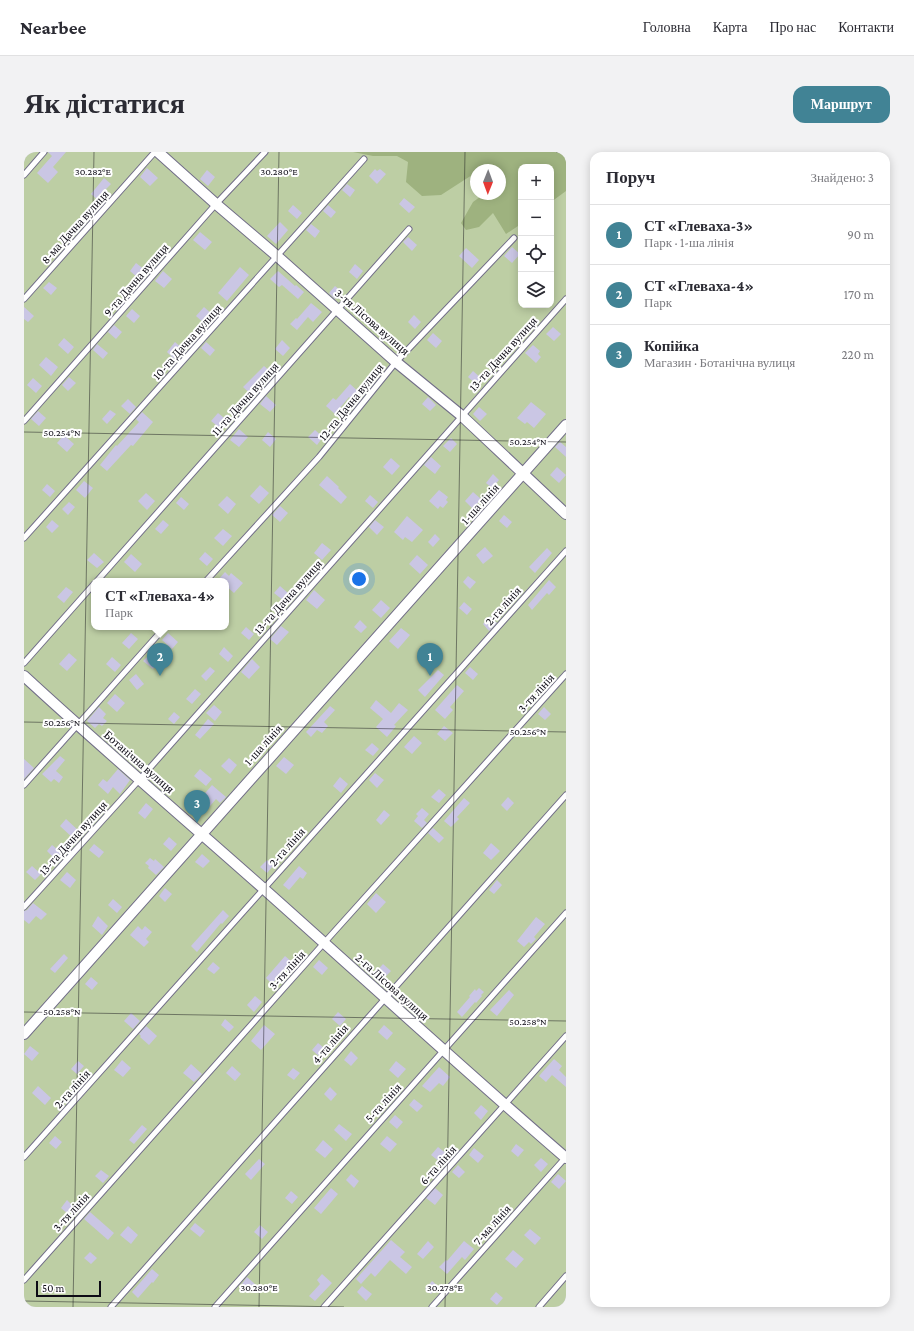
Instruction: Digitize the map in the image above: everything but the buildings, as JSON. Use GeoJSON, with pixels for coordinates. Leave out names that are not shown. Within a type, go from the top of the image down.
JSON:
{"type":"FeatureCollection","features":[{"type":"Feature","properties":{"kind":"street","name":"3-тя Лісова вулиця"},"geometry":{"type":"LineString","coordinates":[[159,152],[396,362],[462,416],[566,514]]}},
{"type":"Feature","properties":{"kind":"street","name":"1-ша лінія"},"geometry":{"type":"LineString","coordinates":[[24,1034],[566,425]]}},
{"type":"Feature","properties":{"kind":"street","name":"Ботанічна вулиця"},"geometry":{"type":"LineString","coordinates":[[24,676],[77,725],[201,834]]}},
{"type":"Feature","properties":{"kind":"street","name":"2-га Лісова вулиця"},"geometry":{"type":"LineString","coordinates":[[201,834],[504,1105],[566,1158]]}},
{"type":"Feature","properties":{"kind":"lane"},"geometry":{"type":"LineString","coordinates":[[24,175],[44,152]]}},
{"type":"Feature","properties":{"kind":"lane","name":"8-ма Дачна вулиця"},"geometry":{"type":"LineString","coordinates":[[24,299],[153,154],[159,152]]}},
{"type":"Feature","properties":{"kind":"lane","name":"9-та Дачна вулиця"},"geometry":{"type":"LineString","coordinates":[[24,422],[216,204],[264,152]]}},
{"type":"Feature","properties":{"kind":"lane","name":"10-та Дачна вулиця"},"geometry":{"type":"LineString","coordinates":[[24,538],[364,159]]}},
{"type":"Feature","properties":{"kind":"lane","name":"11-та Дачна вулиця"},"geometry":{"type":"LineString","coordinates":[[100,578],[409,229]]}},
{"type":"Feature","properties":{"kind":"lane","name":"12-та Дачна вулиця"},"geometry":{"type":"LineString","coordinates":[[209,578],[319,457],[396,362],[514,238]]}},
{"type":"Feature","properties":{"kind":"lane","name":"13-та Дачна вулиця"},"geometry":{"type":"LineString","coordinates":[[24,907],[140,779],[566,299]]}},
{"type":"Feature","properties":{"kind":"lane","name":"2-га лінія"},"geometry":{"type":"LineString","coordinates":[[24,1157],[566,551]]}},
{"type":"Feature","properties":{"kind":"lane"},"geometry":{"type":"LineString","coordinates":[[24,663],[91,587]]}},
{"type":"Feature","properties":{"kind":"lane"},"geometry":{"type":"LineString","coordinates":[[24,785],[162,630]]}},
{"type":"Feature","properties":{"kind":"lane","name":"3-тя лінія"},"geometry":{"type":"LineString","coordinates":[[24,1280],[566,674]]}},
{"type":"Feature","properties":{"kind":"lane","name":"4-та лінія"},"geometry":{"type":"LineString","coordinates":[[111,1307],[566,794]]}},
{"type":"Feature","properties":{"kind":"lane","name":"5-та лінія"},"geometry":{"type":"LineString","coordinates":[[215,1307],[566,913]]}},
{"type":"Feature","properties":{"kind":"lane","name":"6-та лінія"},"geometry":{"type":"LineString","coordinates":[[324,1307],[566,1036]]}},
{"type":"Feature","properties":{"kind":"lane","name":"7-ма лінія"},"geometry":{"type":"LineString","coordinates":[[432,1307],[566,1158]]}},
{"type":"Feature","properties":{"kind":"lane"},"geometry":{"type":"LineString","coordinates":[[539,1307],[566,1276]]}},
{"type":"Feature","properties":{"kind":"green space"},"geometry":{"type":"Polygon","coordinates":[[[24,152],[566,152],[566,1307],[24,1307],[24,152]]]}},
{"type":"Feature","properties":{"kind":"green space"},"geometry":{"type":"Polygon","coordinates":[[[353,152],[566,152],[566,191],[554,200],[554,164],[518,164],[518,226],[506,234],[493,213],[479,227],[466,230],[461,223],[473,202],[476,200],[506,200],[506,164],[470,164],[470,176],[441,195],[422,196],[406,182],[408,162],[397,156],[373,156],[353,152]]]}},
{"type":"Feature","properties":{"kind":"place","name":"СТ «Глеваха-4»"},"geometry":{"type":"Point","coordinates":[160,676]}},
{"type":"Feature","properties":{"kind":"place","name":"СТ «Глеваха-3»"},"geometry":{"type":"Point","coordinates":[430,676]}},
{"type":"Feature","properties":{"kind":"place","name":"Копійка"},"geometry":{"type":"Point","coordinates":[197,823]}}]}
